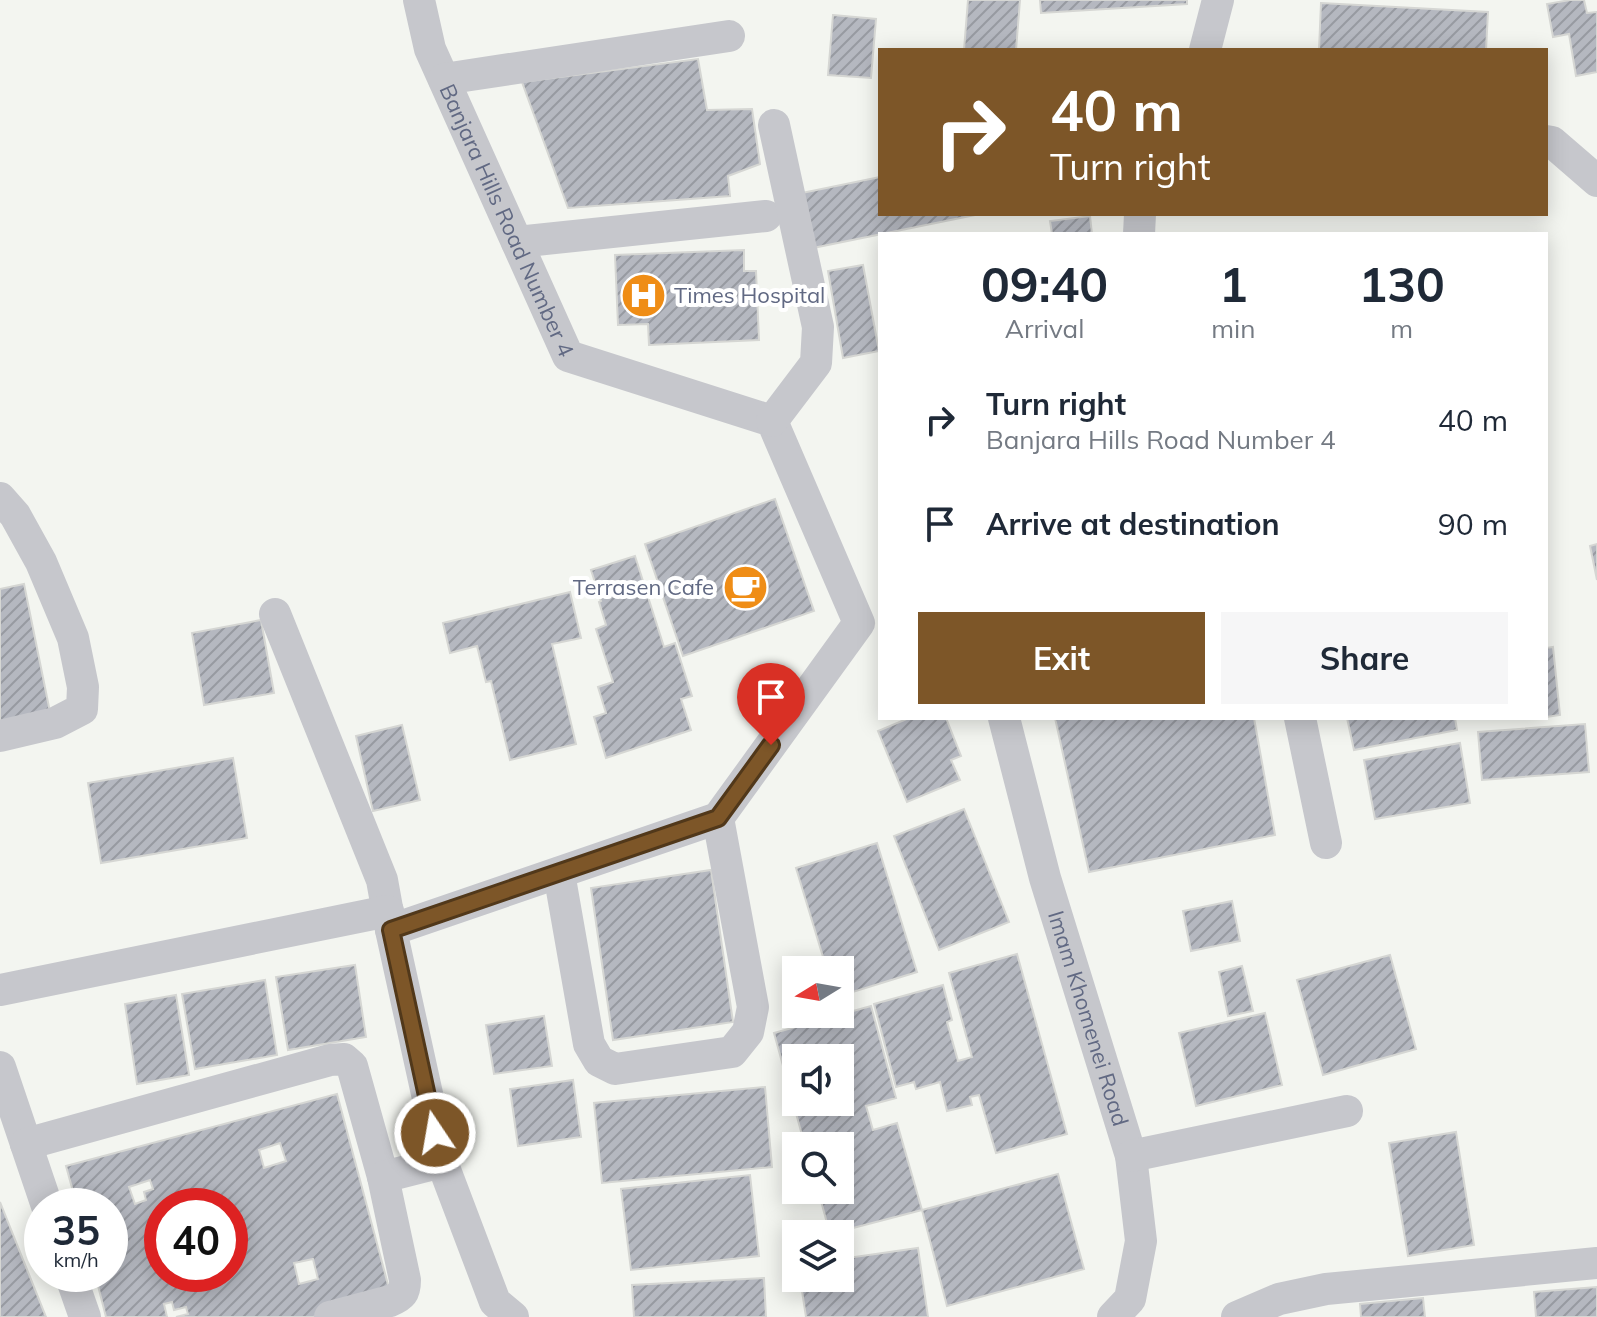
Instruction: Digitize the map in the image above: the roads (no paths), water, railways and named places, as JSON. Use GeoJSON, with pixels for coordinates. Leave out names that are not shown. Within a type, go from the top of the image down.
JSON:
{"type":"FeatureCollection","features":[{"type":"Feature","properties":{"kind":"street","name":"Banjara Hills Road Number 4"},"geometry":{"type":"LineString","coordinates":[[419,0],[430,49],[568,356],[772,421]]}},
{"type":"Feature","properties":{"kind":"street"},"geometry":{"type":"LineString","coordinates":[[1206,48],[1218,0]]}},
{"type":"Feature","properties":{"kind":"street"},"geometry":{"type":"LineString","coordinates":[[444,79],[729,36]]}},
{"type":"Feature","properties":{"kind":"street"},"geometry":{"type":"LineString","coordinates":[[0,990],[390,920],[559,873],[718,818],[859,623],[772,421],[816,363],[818,327],[774,125]]}},
{"type":"Feature","properties":{"kind":"street"},"geometry":{"type":"LineString","coordinates":[[1548,141],[1597,181]]}},
{"type":"Feature","properties":{"kind":"street"},"geometry":{"type":"LineString","coordinates":[[517,242],[766,216]]}},
{"type":"Feature","properties":{"kind":"street"},"geometry":{"type":"LineString","coordinates":[[0,498],[15,515],[46,575],[73,638],[83,687],[82,709],[55,723],[0,736]]}},
{"type":"Feature","properties":{"kind":"street"},"geometry":{"type":"LineString","coordinates":[[275,614],[382,880],[442,1162],[495,1302],[513,1317]]}},
{"type":"Feature","properties":{"kind":"street","name":"Imam Khomenei Road"},"geometry":{"type":"LineString","coordinates":[[1005,720],[1045,878],[1131,1156],[1141,1241],[1130,1299],[1113,1317]]}},
{"type":"Feature","properties":{"kind":"street"},"geometry":{"type":"LineString","coordinates":[[1300,720],[1326,843]]}},
{"type":"Feature","properties":{"kind":"street"},"geometry":{"type":"LineString","coordinates":[[559,873],[589,1044],[599,1061],[615,1069],[732,1052],[748,1032],[753,1007],[718,818]]}},
{"type":"Feature","properties":{"kind":"street"},"geometry":{"type":"LineString","coordinates":[[26,1144],[330,1060],[344,1059],[352,1066],[383,1177],[405,1291],[390,1301],[330,1317]]}},
{"type":"Feature","properties":{"kind":"street"},"geometry":{"type":"LineString","coordinates":[[0,1067],[41,1188]]}},
{"type":"Feature","properties":{"kind":"street"},"geometry":{"type":"LineString","coordinates":[[1131,1156],[1347,1111]]}},
{"type":"Feature","properties":{"kind":"street"},"geometry":{"type":"LineString","coordinates":[[383,1177],[442,1162]]}},
{"type":"Feature","properties":{"kind":"street"},"geometry":{"type":"LineString","coordinates":[[1237,1317],[1279,1299],[1326,1289],[1597,1263]]}},
{"type":"Feature","properties":{"kind":"street"},"geometry":{"type":"LineString","coordinates":[[76,1292],[85,1317]]}},
{"type":"Feature","properties":{"kind":"place","name":"Times Hospital"},"geometry":{"type":"Point","coordinates":[643,295]}},
{"type":"Feature","properties":{"kind":"place","name":"Terrasen Cafe"},"geometry":{"type":"Point","coordinates":[745,587]}}]}
